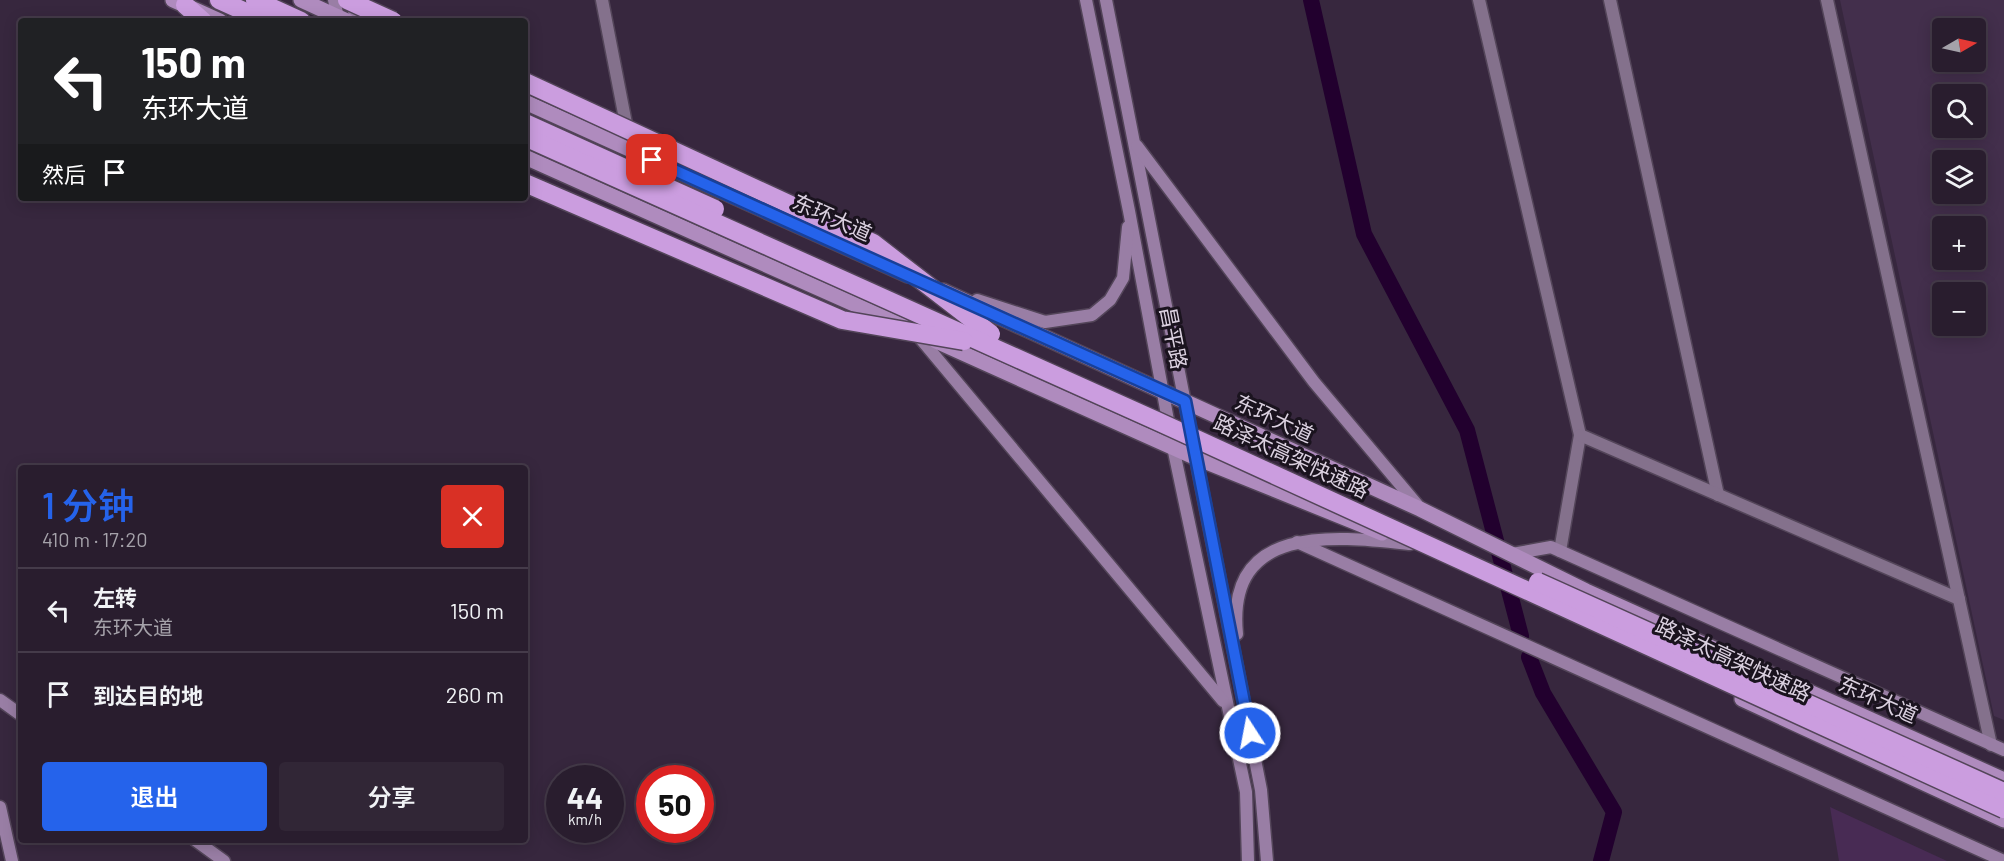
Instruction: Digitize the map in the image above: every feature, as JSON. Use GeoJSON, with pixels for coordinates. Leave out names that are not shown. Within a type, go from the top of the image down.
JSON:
{"type":"FeatureCollection","features":[{"type":"Feature","properties":{"kind":"highway"},"geometry":{"type":"LineString","coordinates":[[219,0],[259,18]]}},
{"type":"Feature","properties":{"kind":"highway"},"geometry":{"type":"LineString","coordinates":[[255,0],[294,18]]}},
{"type":"Feature","properties":{"kind":"highway"},"geometry":{"type":"LineString","coordinates":[[347,0],[386,18]]}},
{"type":"Feature","properties":{"kind":"highway"},"geometry":{"type":"LineString","coordinates":[[179,3],[199,18]]}},
{"type":"Feature","properties":{"kind":"highway"},"geometry":{"type":"LineString","coordinates":[[528,83],[873,243],[990,340]]}},
{"type":"Feature","properties":{"kind":"highway","name":"路泽太高架快速路"},"geometry":{"type":"LineString","coordinates":[[528,124],[2003,818]]}},
{"type":"Feature","properties":{"kind":"highway","name":"路泽太高架快速路"},"geometry":{"type":"LineString","coordinates":[[528,138],[990,340],[2004,792]]}},
{"type":"Feature","properties":{"kind":"highway"},"geometry":{"type":"LineString","coordinates":[[528,184],[842,320],[990,340]]}},
{"type":"Feature","properties":{"kind":"main road"},"geometry":{"type":"LineString","coordinates":[[301,0],[340,18]]}},
{"type":"Feature","properties":{"kind":"main road"},"geometry":{"type":"LineString","coordinates":[[334,0],[342,18]]}},
{"type":"Feature","properties":{"kind":"main road"},"geometry":{"type":"LineString","coordinates":[[352,0],[355,18]]}},
{"type":"Feature","properties":{"kind":"main road","name":"昌平路"},"geometry":{"type":"LineString","coordinates":[[1086,0],[1129,211],[1173,447],[1225,704],[1246,792],[1248,861]]}},
{"type":"Feature","properties":{"kind":"main road","name":"昌平路"},"geometry":{"type":"LineString","coordinates":[[1106,0],[1261,790],[1267,861]]}},
{"type":"Feature","properties":{"kind":"main road"},"geometry":{"type":"LineString","coordinates":[[179,3],[213,18]]}},
{"type":"Feature","properties":{"kind":"main road","name":"东环大道"},"geometry":{"type":"LineString","coordinates":[[528,103],[1185,401],[1420,509],[1586,591],[2004,780]]}},
{"type":"Feature","properties":{"kind":"main road"},"geometry":{"type":"LineString","coordinates":[[1135,142],[1314,382],[1420,509]]}},
{"type":"Feature","properties":{"kind":"main road"},"geometry":{"type":"LineString","coordinates":[[528,158],[1194,457],[1410,544],[2003,818]]}},
{"type":"Feature","properties":{"kind":"main road"},"geometry":{"type":"LineString","coordinates":[[929,284],[1045,322],[1092,315],[1110,300],[1123,278],[1129,211]]}},
{"type":"Feature","properties":{"kind":"main road"},"geometry":{"type":"LineString","coordinates":[[914,331],[1225,704]]}},
{"type":"Feature","properties":{"kind":"main road"},"geometry":{"type":"LineString","coordinates":[[1242,695],[1235,620],[1240,586],[1261,560],[1288,543],[1343,537],[1410,544]]}},
{"type":"Feature","properties":{"kind":"main road"},"geometry":{"type":"LineString","coordinates":[[1297,542],[2004,861]]}},
{"type":"Feature","properties":{"kind":"main road"},"geometry":{"type":"LineString","coordinates":[[1512,554],[1551,547],[2004,750]]}},
{"type":"Feature","properties":{"kind":"main road"},"geometry":{"type":"LineString","coordinates":[[0,700],[18,713]]}},
{"type":"Feature","properties":{"kind":"main road"},"geometry":{"type":"LineString","coordinates":[[1,814],[12,861]]}},
{"type":"Feature","properties":{"kind":"main road"},"geometry":{"type":"LineString","coordinates":[[199,843],[224,861]]}},
{"type":"Feature","properties":{"kind":"street"},"geometry":{"type":"LineString","coordinates":[[602,0],[631,151]]}},
{"type":"Feature","properties":{"kind":"street"},"geometry":{"type":"LineString","coordinates":[[1479,0],[1580,435],[1560,551]]}},
{"type":"Feature","properties":{"kind":"street"},"geometry":{"type":"LineString","coordinates":[[1610,0],[1718,495]]}},
{"type":"Feature","properties":{"kind":"street"},"geometry":{"type":"LineString","coordinates":[[1827,0],[1991,745]]}},
{"type":"Feature","properties":{"kind":"street"},"geometry":{"type":"LineString","coordinates":[[1580,435],[1959,599]]}},
{"type":"Feature","properties":{"kind":"shaded area"},"geometry":{"type":"Polygon","coordinates":[[[1840,0],[2004,0],[2004,720],[1994,716],[1840,0]]]}},
{"type":"Feature","properties":{"kind":"shaded area"},"geometry":{"type":"Polygon","coordinates":[[[1830,807],[1947,861],[1839,861],[1830,807]]]}},
{"type":"Feature","properties":{"kind":"waterway"},"geometry":{"type":"LineString","coordinates":[[1311,0],[1364,234],[1467,430],[1521,636]]}},
{"type":"Feature","properties":{"kind":"waterway"},"geometry":{"type":"LineString","coordinates":[[1529,657],[1543,693],[1614,812],[1601,861]]}},
{"type":"Feature","properties":{"kind":"route"},"geometry":{"type":"LineString","coordinates":[[652,160],[1185,401],[1194,457],[1250,733]]}}]}
